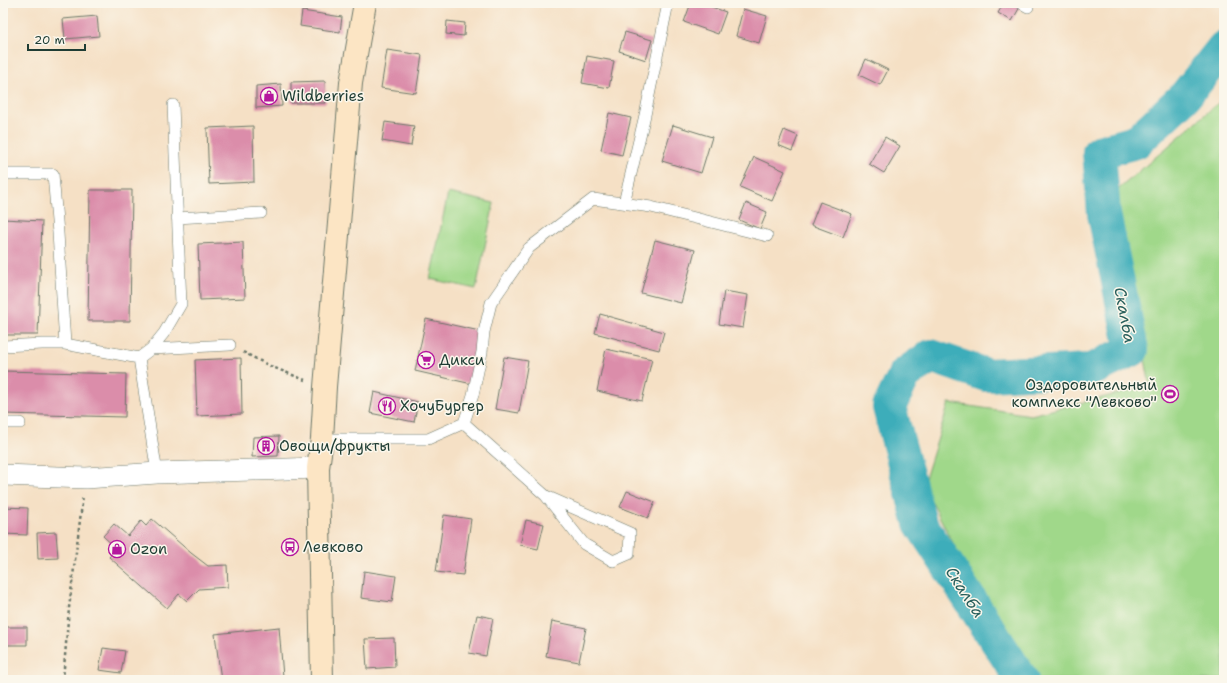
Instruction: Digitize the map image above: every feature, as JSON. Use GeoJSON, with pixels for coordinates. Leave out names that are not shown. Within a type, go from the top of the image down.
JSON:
{"type":"FeatureCollection","features":[{"type":"Feature","properties":{"kind":"street"},"geometry":{"type":"LineString","coordinates":[[322,680],[318,468],[322,439],[325,387],[351,83],[364,3]]}},
{"type":"Feature","properties":{"kind":"street"},"geometry":{"type":"LineString","coordinates":[[3,475],[86,478],[318,468]]}},
{"type":"Feature","properties":{"kind":"lane"},"geometry":{"type":"LineString","coordinates":[[624,203],[645,115],[668,3]]}},
{"type":"Feature","properties":{"kind":"lane"},"geometry":{"type":"LineString","coordinates":[[3,346],[65,344],[139,358],[151,349],[164,333],[181,304],[173,106]]}},
{"type":"Feature","properties":{"kind":"lane"},"geometry":{"type":"LineString","coordinates":[[3,174],[53,174],[65,344]]}},
{"type":"Feature","properties":{"kind":"lane"},"geometry":{"type":"LineString","coordinates":[[322,439],[428,439],[464,423],[473,395],[482,352],[484,332],[491,303],[529,248],[593,199],[651,208],[767,236]]}},
{"type":"Feature","properties":{"kind":"lane"},"geometry":{"type":"LineString","coordinates":[[177,218],[261,214]]}},
{"type":"Feature","properties":{"kind":"lane"},"geometry":{"type":"LineString","coordinates":[[151,349],[230,345]]}},
{"type":"Feature","properties":{"kind":"lane"},"geometry":{"type":"LineString","coordinates":[[139,358],[158,474]]}},
{"type":"Feature","properties":{"kind":"lane"},"geometry":{"type":"LineString","coordinates":[[3,423],[20,424]]}},
{"type":"Feature","properties":{"kind":"lane"},"geometry":{"type":"LineString","coordinates":[[464,423],[546,496],[584,544],[613,561],[629,554],[630,532],[546,496]]}},
{"type":"Feature","properties":{"kind":"path"},"geometry":{"type":"LineString","coordinates":[[230,345],[270,366],[325,387]]}},
{"type":"Feature","properties":{"kind":"path"},"geometry":{"type":"LineString","coordinates":[[63,680],[69,608],[86,478]]}},
{"type":"Feature","properties":{"kind":"green space","name":"Оздоровительный комплекс \"Левково\""},"geometry":{"type":"Polygon","coordinates":[[[1224,98],[1224,680],[1024,680],[923,485],[949,403],[1031,415],[1150,386],[1114,193],[1224,98]]]}},
{"type":"Feature","properties":{"kind":"green space"},"geometry":{"type":"Polygon","coordinates":[[[448,193],[494,203],[476,289],[430,279],[448,193]]]}},
{"type":"Feature","properties":{"kind":"building"},"geometry":{"type":"Polygon","coordinates":[[[691,3],[700,3],[726,12],[718,34],[684,22],[691,3]]]}},
{"type":"Feature","properties":{"kind":"building"},"geometry":{"type":"Polygon","coordinates":[[[1004,3],[1017,3],[1021,5],[1012,21],[998,13],[1004,3]]]}},
{"type":"Feature","properties":{"kind":"building"},"geometry":{"type":"Polygon","coordinates":[[[743,9],[767,16],[759,43],[736,36],[743,9]]]}},
{"type":"Feature","properties":{"kind":"building"},"geometry":{"type":"Polygon","coordinates":[[[302,11],[342,17],[340,32],[300,26],[302,11]]]}},
{"type":"Feature","properties":{"kind":"building"},"geometry":{"type":"Polygon","coordinates":[[[97,16],[99,36],[65,39],[63,19],[97,16]]]}},
{"type":"Feature","properties":{"kind":"building"},"geometry":{"type":"Polygon","coordinates":[[[447,21],[465,23],[464,36],[446,34],[447,21]]]}},
{"type":"Feature","properties":{"kind":"building"},"geometry":{"type":"Polygon","coordinates":[[[625,32],[652,40],[646,60],[619,51],[625,32]]]}},
{"type":"Feature","properties":{"kind":"building"},"geometry":{"type":"Polygon","coordinates":[[[387,50],[422,55],[416,93],[381,88],[387,50]]]}},
{"type":"Feature","properties":{"kind":"building"},"geometry":{"type":"Polygon","coordinates":[[[587,56],[614,61],[609,88],[582,83],[587,56]]]}},
{"type":"Feature","properties":{"kind":"building"},"geometry":{"type":"Polygon","coordinates":[[[866,59],[888,70],[880,85],[859,75],[866,59]]]}},
{"type":"Feature","properties":{"kind":"building"},"geometry":{"type":"Polygon","coordinates":[[[325,81],[326,103],[291,103],[291,82],[325,81]]]}},
{"type":"Feature","properties":{"kind":"building","name":"Wildberries"},"geometry":{"type":"Polygon","coordinates":[[[281,84],[282,106],[256,108],[256,86],[281,84]]]}},
{"type":"Feature","properties":{"kind":"building"},"geometry":{"type":"Polygon","coordinates":[[[609,113],[631,118],[622,155],[601,150],[609,113]]]}},
{"type":"Feature","properties":{"kind":"building"},"geometry":{"type":"Polygon","coordinates":[[[385,122],[414,126],[411,146],[382,141],[385,122]]]}},
{"type":"Feature","properties":{"kind":"building"},"geometry":{"type":"Polygon","coordinates":[[[673,125],[712,137],[701,173],[662,161],[673,125]]]}},
{"type":"Feature","properties":{"kind":"building"},"geometry":{"type":"Polygon","coordinates":[[[253,126],[254,182],[209,184],[207,128],[253,126]]]}},
{"type":"Feature","properties":{"kind":"building"},"geometry":{"type":"Polygon","coordinates":[[[784,130],[798,136],[792,151],[778,145],[784,130]]]}},
{"type":"Feature","properties":{"kind":"building"},"geometry":{"type":"Polygon","coordinates":[[[885,137],[900,146],[884,173],[869,164],[885,137]]]}},
{"type":"Feature","properties":{"kind":"building"},"geometry":{"type":"Polygon","coordinates":[[[754,157],[785,171],[772,201],[740,187],[754,157]]]}},
{"type":"Feature","properties":{"kind":"building"},"geometry":{"type":"Polygon","coordinates":[[[90,190],[132,190],[130,321],[88,321],[90,190]]]}},
{"type":"Feature","properties":{"kind":"building"},"geometry":{"type":"Polygon","coordinates":[[[820,202],[852,214],[843,237],[811,225],[820,202]]]}},
{"type":"Feature","properties":{"kind":"building"},"geometry":{"type":"Polygon","coordinates":[[[746,203],[767,212],[760,229],[739,220],[746,203]]]}},
{"type":"Feature","properties":{"kind":"building"},"geometry":{"type":"Polygon","coordinates":[[[3,219],[42,221],[38,335],[3,335],[3,219]]]}},
{"type":"Feature","properties":{"kind":"building"},"geometry":{"type":"Polygon","coordinates":[[[655,240],[695,250],[681,303],[641,293],[655,240]]]}},
{"type":"Feature","properties":{"kind":"building"},"geometry":{"type":"Polygon","coordinates":[[[243,242],[245,298],[200,300],[198,244],[243,242]]]}},
{"type":"Feature","properties":{"kind":"building"},"geometry":{"type":"Polygon","coordinates":[[[724,291],[748,295],[743,328],[719,324],[724,291]]]}},
{"type":"Feature","properties":{"kind":"building"},"geometry":{"type":"Polygon","coordinates":[[[600,314],[664,332],[659,350],[595,333],[600,314]]]}},
{"type":"Feature","properties":{"kind":"building"},"geometry":{"type":"Polygon","coordinates":[[[426,319],[484,332],[472,384],[415,371],[426,319]]]}},
{"type":"Feature","properties":{"kind":"building"},"geometry":{"type":"Polygon","coordinates":[[[606,349],[652,359],[642,401],[597,391],[606,349]]]}},
{"type":"Feature","properties":{"kind":"building"},"geometry":{"type":"Polygon","coordinates":[[[504,357],[528,361],[519,413],[495,409],[504,357]]]}},
{"type":"Feature","properties":{"kind":"building"},"geometry":{"type":"Polygon","coordinates":[[[241,358],[242,414],[197,416],[195,360],[241,358]]]}},
{"type":"Feature","properties":{"kind":"building"},"geometry":{"type":"Polygon","coordinates":[[[3,371],[126,374],[125,417],[3,414],[3,371]]]}},
{"type":"Feature","properties":{"kind":"building","name":"ХочуБургер"},"geometry":{"type":"Polygon","coordinates":[[[374,392],[418,402],[414,422],[370,413],[374,392]]]}},
{"type":"Feature","properties":{"kind":"building","name":"Овощи/фрукты"},"geometry":{"type":"Polygon","coordinates":[[[279,436],[278,456],[252,457],[253,437],[279,436]]]}},
{"type":"Feature","properties":{"kind":"building"},"geometry":{"type":"Polygon","coordinates":[[[627,491],[655,502],[648,518],[620,507],[627,491]]]}},
{"type":"Feature","properties":{"kind":"building"},"geometry":{"type":"Polygon","coordinates":[[[3,507],[28,508],[27,535],[3,534],[3,507]]]}},
{"type":"Feature","properties":{"kind":"building"},"geometry":{"type":"Polygon","coordinates":[[[444,515],[471,519],[463,575],[436,572],[444,515]]]}},
{"type":"Feature","properties":{"kind":"building"},"geometry":{"type":"Polygon","coordinates":[[[152,519],[208,566],[227,565],[228,587],[199,589],[187,601],[179,594],[167,608],[109,557],[117,549],[103,536],[114,524],[128,536],[141,521],[146,526],[152,519]]]}},
{"type":"Feature","properties":{"kind":"building"},"geometry":{"type":"Polygon","coordinates":[[[526,520],[544,524],[538,549],[520,545],[526,520]]]}},
{"type":"Feature","properties":{"kind":"building"},"geometry":{"type":"Polygon","coordinates":[[[56,532],[58,558],[38,559],[37,533],[56,532]]]}},
{"type":"Feature","properties":{"kind":"building"},"geometry":{"type":"Polygon","coordinates":[[[364,571],[396,576],[392,602],[361,598],[364,571]]]}},
{"type":"Feature","properties":{"kind":"building"},"geometry":{"type":"Polygon","coordinates":[[[477,615],[493,618],[486,656],[469,653],[477,615]]]}},
{"type":"Feature","properties":{"kind":"building"},"geometry":{"type":"Polygon","coordinates":[[[552,621],[586,628],[579,662],[546,656],[552,621]]]}},
{"type":"Feature","properties":{"kind":"building"},"geometry":{"type":"Polygon","coordinates":[[[3,627],[27,627],[27,645],[3,645],[3,627]]]}},
{"type":"Feature","properties":{"kind":"building"},"geometry":{"type":"Polygon","coordinates":[[[279,627],[283,677],[221,680],[215,634],[279,627]]]}},
{"type":"Feature","properties":{"kind":"building"},"geometry":{"type":"Polygon","coordinates":[[[394,638],[395,667],[367,669],[365,639],[394,638]]]}},
{"type":"Feature","properties":{"kind":"building"},"geometry":{"type":"Polygon","coordinates":[[[103,648],[125,651],[121,673],[99,670],[103,648]]]}},
{"type":"Feature","properties":{"kind":"waterway","name":"Скалба"},"geometry":{"type":"LineString","coordinates":[[1022,680],[920,523],[889,407],[905,374],[931,356],[986,375],[1091,370],[1132,350],[1104,214],[1099,152],[1136,142],[1185,96],[1224,47]]}},
{"type":"Feature","properties":{"kind":"place","name":"Wildberries"},"geometry":{"type":"Point","coordinates":[269,96]}},
{"type":"Feature","properties":{"kind":"place","name":"Дикси"},"geometry":{"type":"Point","coordinates":[426,360]}},
{"type":"Feature","properties":{"kind":"place","name":"Оздоровительный комплекс \"Левково\""},"geometry":{"type":"Point","coordinates":[1170,394]}},
{"type":"Feature","properties":{"kind":"place","name":"ХочуБургер"},"geometry":{"type":"Point","coordinates":[387,406]}},
{"type":"Feature","properties":{"kind":"place","name":"Овощи/фрукты"},"geometry":{"type":"Point","coordinates":[266,446]}},
{"type":"Feature","properties":{"kind":"place","name":"Левково"},"geometry":{"type":"Point","coordinates":[290,547]}},
{"type":"Feature","properties":{"kind":"place","name":"Ozon"},"geometry":{"type":"Point","coordinates":[117,549]}}]}
